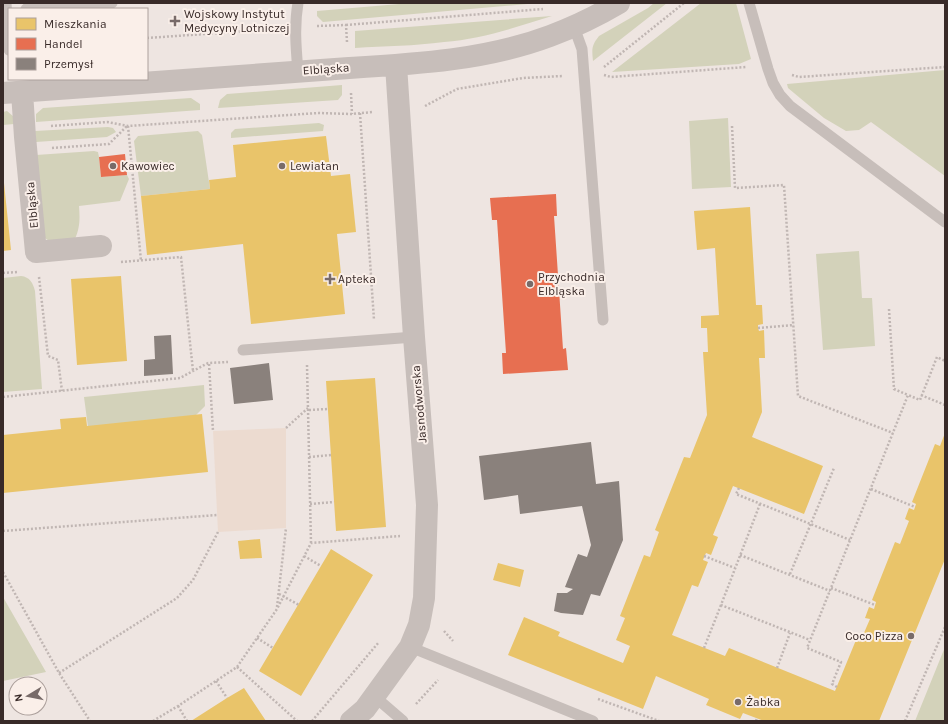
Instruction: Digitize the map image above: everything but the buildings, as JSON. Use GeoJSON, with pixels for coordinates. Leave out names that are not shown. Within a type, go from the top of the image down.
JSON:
{"type":"FeatureCollection","features":[{"type":"Feature","properties":{"kind":"street","name":"Elbląska"},"geometry":{"type":"LineString","coordinates":[[101,246],[36,252],[25,137],[12,89],[298,72],[396,65],[462,58],[530,43],[551,36],[596,16],[619,3]]}},
{"type":"Feature","properties":{"kind":"street","name":"Jasnodworska"},"geometry":{"type":"LineString","coordinates":[[351,721],[365,709],[410,647],[419,625],[424,598],[427,504],[414,337],[396,65]]}},
{"type":"Feature","properties":{"kind":"lane"},"geometry":{"type":"LineString","coordinates":[[40,8],[112,3]]}},
{"type":"Feature","properties":{"kind":"lane"},"geometry":{"type":"LineString","coordinates":[[298,3],[295,28],[298,72]]}},
{"type":"Feature","properties":{"kind":"lane"},"geometry":{"type":"LineString","coordinates":[[749,3],[768,69],[773,83],[780,95],[790,106],[945,222]]}},
{"type":"Feature","properties":{"kind":"lane"},"geometry":{"type":"LineString","coordinates":[[7,8],[8,29]]}},
{"type":"Feature","properties":{"kind":"lane"},"geometry":{"type":"LineString","coordinates":[[574,26],[583,54],[603,320]]}},
{"type":"Feature","properties":{"kind":"lane"},"geometry":{"type":"LineString","coordinates":[[243,350],[414,337]]}},
{"type":"Feature","properties":{"kind":"lane"},"geometry":{"type":"LineString","coordinates":[[410,647],[593,721]]}},
{"type":"Feature","properties":{"kind":"lane"},"geometry":{"type":"LineString","coordinates":[[374,696],[403,721]]}},
{"type":"Feature","properties":{"kind":"path"},"geometry":{"type":"LineString","coordinates":[[601,69],[684,3]]}},
{"type":"Feature","properties":{"kind":"path"},"geometry":{"type":"LineString","coordinates":[[148,38],[346,25],[550,9]]}},
{"type":"Feature","properties":{"kind":"path"},"geometry":{"type":"LineString","coordinates":[[346,25],[347,46]]}},
{"type":"Feature","properties":{"kind":"path"},"geometry":{"type":"LineString","coordinates":[[601,74],[611,77],[752,67],[768,69],[799,77],[945,67]]}},
{"type":"Feature","properties":{"kind":"path"},"geometry":{"type":"LineString","coordinates":[[424,106],[457,89],[524,78],[570,75]]}},
{"type":"Feature","properties":{"kind":"path"},"geometry":{"type":"LineString","coordinates":[[350,91],[352,114]]}},
{"type":"Feature","properties":{"kind":"path"},"geometry":{"type":"LineString","coordinates":[[128,126],[109,144],[37,148],[25,137],[34,127],[107,122],[128,126],[318,113],[352,114],[374,112]]}},
{"type":"Feature","properties":{"kind":"path"},"geometry":{"type":"LineString","coordinates":[[360,113],[376,340]]}},
{"type":"Feature","properties":{"kind":"path"},"geometry":{"type":"LineString","coordinates":[[128,126],[141,260]]}},
{"type":"Feature","properties":{"kind":"path"},"geometry":{"type":"LineString","coordinates":[[732,126],[735,188],[784,185],[798,396],[893,433]]}},
{"type":"Feature","properties":{"kind":"path"},"geometry":{"type":"LineString","coordinates":[[118,263],[180,257],[193,370]]}},
{"type":"Feature","properties":{"kind":"path"},"geometry":{"type":"LineString","coordinates":[[38,270],[48,356],[58,360],[62,391]]}},
{"type":"Feature","properties":{"kind":"path"},"geometry":{"type":"LineString","coordinates":[[3,273],[24,271]]}},
{"type":"Feature","properties":{"kind":"path"},"geometry":{"type":"LineString","coordinates":[[889,309],[894,389],[920,400],[937,358],[945,361]]}},
{"type":"Feature","properties":{"kind":"path"},"geometry":{"type":"LineString","coordinates":[[758,328],[794,325]]}},
{"type":"Feature","properties":{"kind":"path"},"geometry":{"type":"LineString","coordinates":[[3,397],[180,378],[208,363],[231,362]]}},
{"type":"Feature","properties":{"kind":"path"},"geometry":{"type":"LineString","coordinates":[[208,363],[213,431]]}},
{"type":"Feature","properties":{"kind":"path"},"geometry":{"type":"LineString","coordinates":[[153,721],[237,667],[277,609],[311,543],[307,364]]}},
{"type":"Feature","properties":{"kind":"path"},"geometry":{"type":"LineString","coordinates":[[837,687],[832,684],[841,662],[807,648],[908,395]]}},
{"type":"Feature","properties":{"kind":"path"},"geometry":{"type":"LineString","coordinates":[[922,395],[945,405]]}},
{"type":"Feature","properties":{"kind":"path"},"geometry":{"type":"LineString","coordinates":[[286,428],[308,409],[328,409]]}},
{"type":"Feature","properties":{"kind":"path"},"geometry":{"type":"LineString","coordinates":[[309,457],[332,455]]}},
{"type":"Feature","properties":{"kind":"path"},"geometry":{"type":"LineString","coordinates":[[790,574],[834,468]]}},
{"type":"Feature","properties":{"kind":"path"},"geometry":{"type":"LineString","coordinates":[[739,488],[736,494],[850,540]]}},
{"type":"Feature","properties":{"kind":"path"},"geometry":{"type":"LineString","coordinates":[[871,489],[915,507]]}},
{"type":"Feature","properties":{"kind":"path"},"geometry":{"type":"LineString","coordinates":[[310,504],[334,502]]}},
{"type":"Feature","properties":{"kind":"path"},"geometry":{"type":"LineString","coordinates":[[704,648],[760,504]]}},
{"type":"Feature","properties":{"kind":"path"},"geometry":{"type":"LineString","coordinates":[[3,531],[217,515]]}},
{"type":"Feature","properties":{"kind":"path"},"geometry":{"type":"LineString","coordinates":[[277,609],[286,528]]}},
{"type":"Feature","properties":{"kind":"path"},"geometry":{"type":"LineString","coordinates":[[59,673],[176,598],[193,580],[218,532]]}},
{"type":"Feature","properties":{"kind":"path"},"geometry":{"type":"LineString","coordinates":[[311,543],[407,536]]}},
{"type":"Feature","properties":{"kind":"path"},"geometry":{"type":"LineString","coordinates":[[740,555],[875,605]]}},
{"type":"Feature","properties":{"kind":"path"},"geometry":{"type":"LineString","coordinates":[[304,556],[321,566]]}},
{"type":"Feature","properties":{"kind":"path"},"geometry":{"type":"LineString","coordinates":[[704,556],[735,568]]}},
{"type":"Feature","properties":{"kind":"path"},"geometry":{"type":"LineString","coordinates":[[3,572],[59,673],[90,721]]}},
{"type":"Feature","properties":{"kind":"path"},"geometry":{"type":"LineString","coordinates":[[279,594],[299,605]]}},
{"type":"Feature","properties":{"kind":"path"},"geometry":{"type":"LineString","coordinates":[[721,605],[810,640]]}},
{"type":"Feature","properties":{"kind":"path"},"geometry":{"type":"LineString","coordinates":[[904,721],[945,627]]}},
{"type":"Feature","properties":{"kind":"path"},"geometry":{"type":"LineString","coordinates":[[777,668],[790,633]]}},
{"type":"Feature","properties":{"kind":"path"},"geometry":{"type":"LineString","coordinates":[[257,638],[273,648]]}},
{"type":"Feature","properties":{"kind":"path"},"geometry":{"type":"LineString","coordinates":[[312,721],[381,640]]}},
{"type":"Feature","properties":{"kind":"path"},"geometry":{"type":"LineString","coordinates":[[237,667],[297,721]]}},
{"type":"Feature","properties":{"kind":"path"},"geometry":{"type":"LineString","coordinates":[[216,681],[227,698]]}},
{"type":"Feature","properties":{"kind":"path"},"geometry":{"type":"LineString","coordinates":[[178,706],[187,721]]}},
{"type":"Feature","properties":{"kind":"green space"},"geometry":{"type":"Polygon","coordinates":[[[411,3],[539,3],[323,22],[317,16],[317,11],[411,3]]]}},
{"type":"Feature","properties":{"kind":"green space"},"geometry":{"type":"Polygon","coordinates":[[[654,3],[667,3],[593,61],[593,48],[599,36],[648,8],[654,3]]]}},
{"type":"Feature","properties":{"kind":"green space"},"geometry":{"type":"Polygon","coordinates":[[[701,3],[736,3],[751,59],[739,64],[612,72],[701,3]]]}},
{"type":"Feature","properties":{"kind":"green space"},"geometry":{"type":"Polygon","coordinates":[[[552,16],[499,32],[472,38],[422,44],[355,48],[355,31],[552,16]]]}},
{"type":"Feature","properties":{"kind":"green space"},"geometry":{"type":"Polygon","coordinates":[[[945,70],[945,176],[871,122],[859,130],[846,131],[824,118],[788,88],[787,84],[945,70]]]}},
{"type":"Feature","properties":{"kind":"green space"},"geometry":{"type":"Polygon","coordinates":[[[342,85],[342,95],[338,100],[218,108],[220,100],[227,94],[342,85]]]}},
{"type":"Feature","properties":{"kind":"green space"},"geometry":{"type":"Polygon","coordinates":[[[191,98],[200,104],[200,110],[36,122],[36,114],[43,108],[191,98]]]}},
{"type":"Feature","properties":{"kind":"green space"},"geometry":{"type":"Polygon","coordinates":[[[7,111],[14,117],[14,124],[3,125],[3,112],[7,111]]]}},
{"type":"Feature","properties":{"kind":"green space"},"geometry":{"type":"Polygon","coordinates":[[[728,118],[731,187],[692,189],[689,121],[728,118]]]}},
{"type":"Feature","properties":{"kind":"green space"},"geometry":{"type":"Polygon","coordinates":[[[319,123],[324,125],[323,131],[231,138],[231,133],[235,129],[319,123]]]}},
{"type":"Feature","properties":{"kind":"green space"},"geometry":{"type":"Polygon","coordinates":[[[113,128],[116,132],[107,137],[36,142],[35,131],[113,128]]]}},
{"type":"Feature","properties":{"kind":"green space"},"geometry":{"type":"Polygon","coordinates":[[[198,131],[202,135],[210,189],[141,196],[134,141],[138,136],[198,131]]]}},
{"type":"Feature","properties":{"kind":"green space"},"geometry":{"type":"Polygon","coordinates":[[[98,152],[101,177],[127,175],[129,179],[120,201],[79,206],[80,215],[78,231],[75,239],[56,244],[46,239],[42,235],[36,155],[98,152]]]}},
{"type":"Feature","properties":{"kind":"green space"},"geometry":{"type":"Polygon","coordinates":[[[859,251],[862,298],[872,298],[875,346],[823,350],[816,254],[859,251]]]}},
{"type":"Feature","properties":{"kind":"green space"},"geometry":{"type":"Polygon","coordinates":[[[21,276],[31,281],[35,291],[42,389],[3,392],[3,278],[21,276]]]}},
{"type":"Feature","properties":{"kind":"green space"},"geometry":{"type":"Polygon","coordinates":[[[204,385],[205,406],[194,417],[88,427],[84,397],[204,385]]]}},
{"type":"Feature","properties":{"kind":"green space"},"geometry":{"type":"Polygon","coordinates":[[[3,597],[46,672],[27,676],[8,676],[8,680],[3,681],[3,597]]]}},
{"type":"Feature","properties":{"kind":"green space"},"geometry":{"type":"Polygon","coordinates":[[[945,647],[945,721],[915,721],[945,647]]]}},
{"type":"Feature","properties":{"kind":"shaded area"},"geometry":{"type":"Polygon","coordinates":[[[286,428],[286,528],[218,532],[213,431],[286,428]]]}},
{"type":"Feature","properties":{"kind":"place","name":"Wojskowy Instytut Medycyny Lotniczej"},"geometry":{"type":"Point","coordinates":[175,21]}},
{"type":"Feature","properties":{"kind":"place","name":"Kawowiec"},"geometry":{"type":"Point","coordinates":[113,166]}},
{"type":"Feature","properties":{"kind":"place","name":"Lewiatan"},"geometry":{"type":"Point","coordinates":[282,166]}},
{"type":"Feature","properties":{"kind":"place","name":"Apteka"},"geometry":{"type":"Point","coordinates":[330,279]}},
{"type":"Feature","properties":{"kind":"place","name":"Przychodnia Elbląska"},"geometry":{"type":"Point","coordinates":[530,284]}},
{"type":"Feature","properties":{"kind":"place","name":"Coco Pizza"},"geometry":{"type":"Point","coordinates":[911,636]}},
{"type":"Feature","properties":{"kind":"place","name":"Żabka"},"geometry":{"type":"Point","coordinates":[738,702]}}]}
